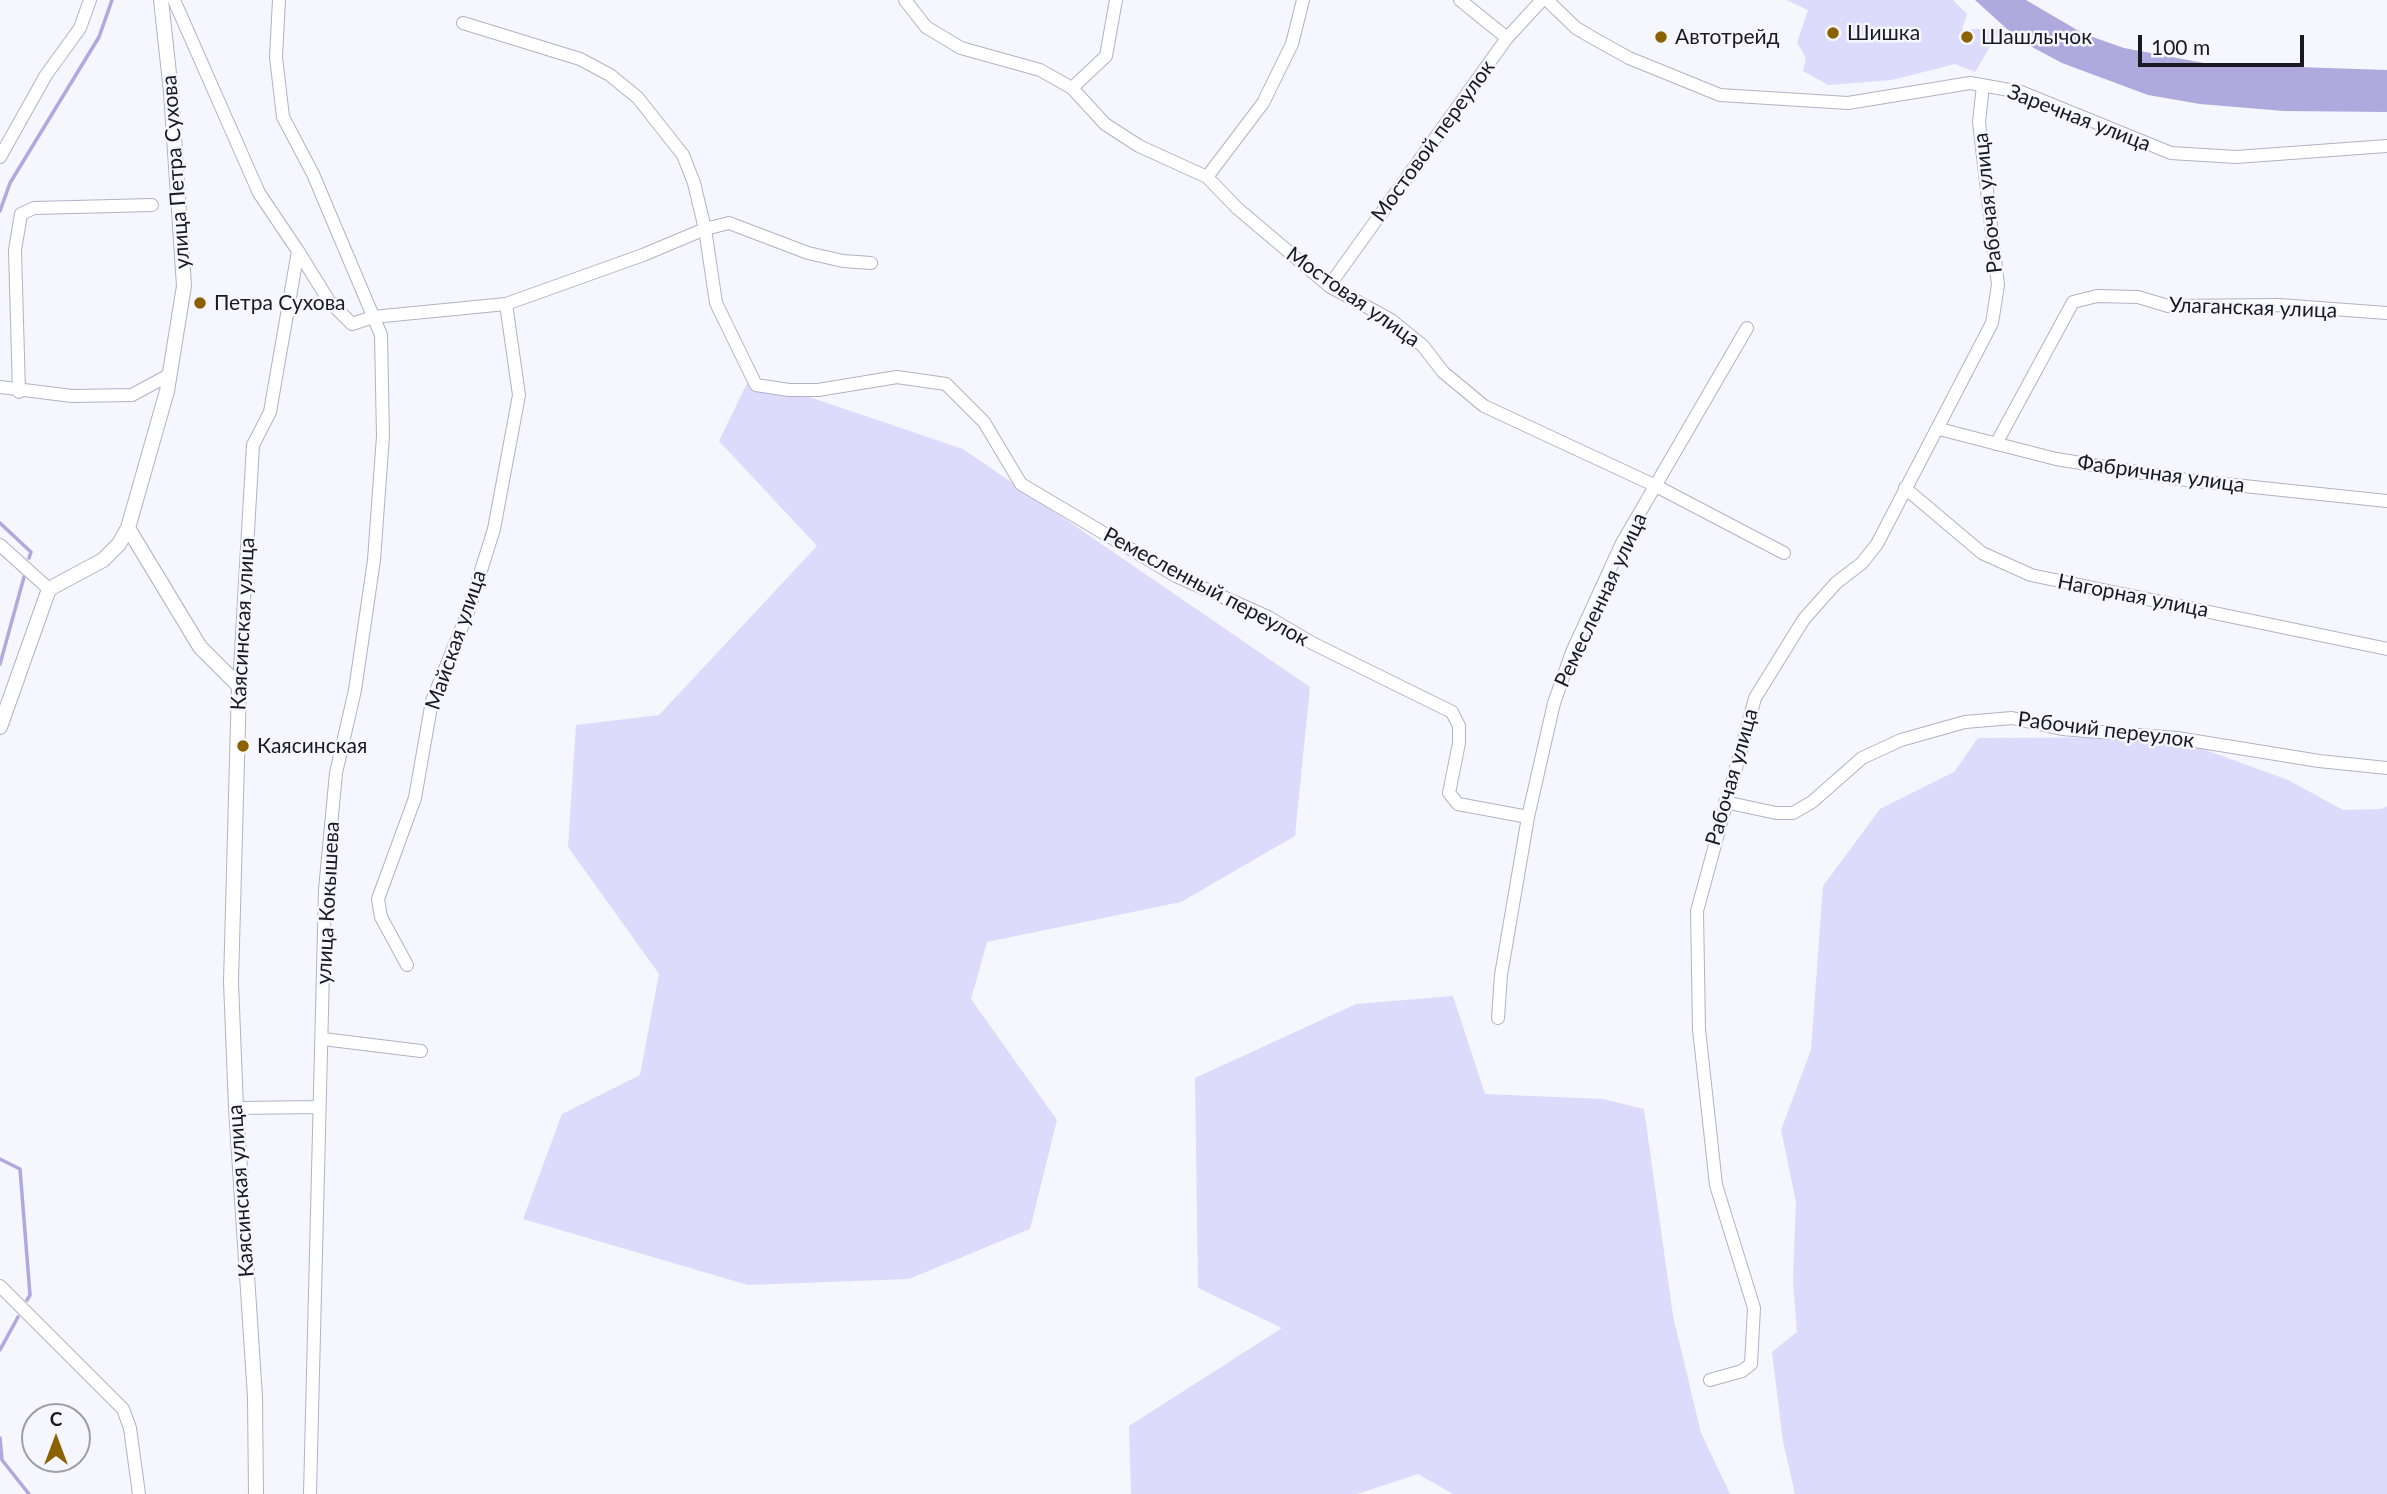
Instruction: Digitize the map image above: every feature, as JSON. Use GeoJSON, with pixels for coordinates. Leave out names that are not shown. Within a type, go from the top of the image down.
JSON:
{"type":"FeatureCollection","features":[{"type":"Feature","properties":{"kind":"street"},"geometry":{"type":"LineString","coordinates":[[0,157],[47,75],[80,28],[90,0]]}},
{"type":"Feature","properties":{"kind":"street","name":"улица Петра Сухова"},"geometry":{"type":"LineString","coordinates":[[49,589],[103,560],[119,544],[128,528],[169,375],[184,286],[172,104],[161,0]]}},
{"type":"Feature","properties":{"kind":"street"},"geometry":{"type":"LineString","coordinates":[[174,0],[259,193],[329,301],[352,324],[373,317],[506,304],[643,255],[705,229],[729,223],[808,253],[843,261],[871,263]]}},
{"type":"Feature","properties":{"kind":"street","name":"улица Кокышева"},"geometry":{"type":"LineString","coordinates":[[279,0],[276,57],[283,117],[313,174],[381,335],[383,436],[374,559],[355,690],[337,773],[325,890],[323,1039],[317,1107],[310,1494]]}},
{"type":"Feature","properties":{"kind":"street","name":"Мостовая улица"},"geometry":{"type":"LineString","coordinates":[[905,0],[926,27],[961,48],[1040,70],[1072,88],[1105,124],[1139,146],[1207,177],[1237,208],[1329,286],[1391,320],[1423,346],[1443,372],[1484,406],[1656,486],[1784,552]]}},
{"type":"Feature","properties":{"kind":"street"},"geometry":{"type":"LineString","coordinates":[[1072,88],[1106,56],[1116,0]]}},
{"type":"Feature","properties":{"kind":"street"},"geometry":{"type":"LineString","coordinates":[[1207,177],[1263,103],[1292,44],[1303,0]]}},
{"type":"Feature","properties":{"kind":"street"},"geometry":{"type":"LineString","coordinates":[[1460,0],[1507,38]]}},
{"type":"Feature","properties":{"kind":"street","name":"Мостовой переулок"},"geometry":{"type":"LineString","coordinates":[[1329,286],[1507,38],[1545,0]]}},
{"type":"Feature","properties":{"kind":"street","name":"Заречная улица"},"geometry":{"type":"LineString","coordinates":[[1545,0],[1576,28],[1629,58],[1720,95],[1848,103],[1970,83],[2021,92],[2171,153],[2236,156],[2387,146]]}},
{"type":"Feature","properties":{"kind":"street"},"geometry":{"type":"LineString","coordinates":[[463,23],[580,59],[610,75],[638,98],[683,155],[694,183],[705,229]]}},
{"type":"Feature","properties":{"kind":"street","name":"Рабочая улица"},"geometry":{"type":"LineString","coordinates":[[1710,1380],[1742,1371],[1751,1364],[1754,1308],[1716,1185],[1699,1029],[1697,911],[1755,698],[1804,619],[1877,544],[1992,323],[1998,285],[1979,122],[1983,85]]}},
{"type":"Feature","properties":{"kind":"street"},"geometry":{"type":"LineString","coordinates":[[19,392],[15,250],[21,214],[34,208],[152,205]]}},
{"type":"Feature","properties":{"kind":"street","name":"Ремесленный переулок"},"geometry":{"type":"LineString","coordinates":[[705,229],[716,303],[756,385],[789,390],[818,390],[897,377],[946,384],[984,422],[1021,484],[1176,576],[1268,617],[1347,662],[1452,712],[1459,726],[1459,743],[1449,793],[1458,804],[1528,817]]}},
{"type":"Feature","properties":{"kind":"street","name":"Каясинская улица"},"geometry":{"type":"LineString","coordinates":[[256,1494],[255,1397],[236,1108],[231,982],[239,686],[253,445],[270,411],[298,251]]}},
{"type":"Feature","properties":{"kind":"street","name":"Улаганская улица"},"geometry":{"type":"LineString","coordinates":[[1996,444],[2073,302],[2110,296],[2138,297],[2168,306],[2279,305],[2387,313]]}},
{"type":"Feature","properties":{"kind":"street","name":"Майская улица"},"geometry":{"type":"LineString","coordinates":[[407,965],[382,917],[378,899],[415,798],[432,701],[468,612],[494,529],[519,395],[506,304]]}},
{"type":"Feature","properties":{"kind":"street","name":"Ремесленная улица"},"geometry":{"type":"LineString","coordinates":[[1498,1018],[1501,975],[1528,817],[1554,703],[1572,652],[1622,543],[1746,328]]}},
{"type":"Feature","properties":{"kind":"street"},"geometry":{"type":"LineString","coordinates":[[0,387],[19,392],[72,396],[132,395],[169,375]]}},
{"type":"Feature","properties":{"kind":"street","name":"Фабричная улица"},"geometry":{"type":"LineString","coordinates":[[1939,429],[2056,459],[2187,480],[2387,501]]}},
{"type":"Feature","properties":{"kind":"street","name":"Нагорная улица"},"geometry":{"type":"LineString","coordinates":[[1905,488],[1982,553],[2031,575],[2387,649]]}},
{"type":"Feature","properties":{"kind":"street"},"geometry":{"type":"LineString","coordinates":[[128,528],[200,647],[239,686]]}},
{"type":"Feature","properties":{"kind":"street"},"geometry":{"type":"LineString","coordinates":[[0,545],[5,546],[49,589],[0,727]]}},
{"type":"Feature","properties":{"kind":"street","name":"Рабочий переулок"},"geometry":{"type":"LineString","coordinates":[[1725,802],[1776,813],[1793,813],[1812,802],[1862,758],[1901,740],[1965,722],[2012,718],[2062,729],[2177,738],[2346,765],[2387,768]]}},
{"type":"Feature","properties":{"kind":"street"},"geometry":{"type":"LineString","coordinates":[[323,1039],[421,1051]]}},
{"type":"Feature","properties":{"kind":"street"},"geometry":{"type":"LineString","coordinates":[[236,1108],[317,1107]]}},
{"type":"Feature","properties":{"kind":"street"},"geometry":{"type":"LineString","coordinates":[[0,1286],[122,1409],[130,1428],[139,1494]]}},
{"type":"Feature","properties":{"kind":"shaded area"},"geometry":{"type":"Polygon","coordinates":[[[1786,0],[1953,0],[1967,14],[1962,29],[2001,29],[1975,72],[1955,64],[1892,80],[1828,85],[1803,71],[1806,58],[1797,43],[1808,10],[1786,0]]]}},
{"type":"Feature","properties":{"kind":"shaded area"},"geometry":{"type":"Polygon","coordinates":[[[1975,0],[2026,0],[2084,34],[2124,48],[2209,64],[2387,70],[2387,112],[2284,111],[2200,104],[2148,95],[2062,63],[2019,40],[1975,0]]]}},
{"type":"Feature","properties":{"kind":"shaded area"},"geometry":{"type":"Polygon","coordinates":[[[750,377],[963,449],[1310,687],[1295,836],[1181,902],[987,942],[971,999],[1057,1120],[1030,1229],[909,1279],[748,1285],[523,1219],[562,1114],[640,1075],[659,974],[568,847],[576,725],[659,715],[817,546],[719,441],[750,377]]]}},
{"type":"Feature","properties":{"kind":"shaded area"},"geometry":{"type":"Polygon","coordinates":[[[2170,737],[2288,780],[2343,810],[2382,809],[2387,806],[2387,1494],[1795,1494],[1783,1441],[1772,1352],[1797,1332],[1793,1281],[1796,1202],[1781,1130],[1811,1050],[1823,886],[1880,809],[1954,772],[1978,738],[2170,737]]]}},
{"type":"Feature","properties":{"kind":"shaded area"},"geometry":{"type":"Polygon","coordinates":[[[1453,996],[1485,1094],[1603,1099],[1644,1109],[1673,1316],[1701,1433],[1730,1494],[1453,1494],[1418,1474],[1357,1494],[1131,1494],[1129,1426],[1282,1328],[1198,1288],[1195,1078],[1356,1004],[1453,996]]]}},
{"type":"Feature","properties":{"kind":"waterway"},"geometry":{"type":"LineString","coordinates":[[0,211],[10,183],[99,37],[112,0]]}},
{"type":"Feature","properties":{"kind":"waterway"},"geometry":{"type":"LineString","coordinates":[[0,523],[31,552],[29,558]]}},
{"type":"Feature","properties":{"kind":"waterway"},"geometry":{"type":"LineString","coordinates":[[0,664],[24,577]]}},
{"type":"Feature","properties":{"kind":"waterway"},"geometry":{"type":"LineString","coordinates":[[0,1159],[20,1169],[30,1295],[27,1300]]}},
{"type":"Feature","properties":{"kind":"waterway"},"geometry":{"type":"LineString","coordinates":[[0,1350],[18,1317]]}},
{"type":"Feature","properties":{"kind":"waterway"},"geometry":{"type":"LineString","coordinates":[[0,1438],[2,1460],[29,1494]]}},
{"type":"Feature","properties":{"kind":"place","name":"Шишка"},"geometry":{"type":"Point","coordinates":[1833,33]}},
{"type":"Feature","properties":{"kind":"place","name":"Автотрейд"},"geometry":{"type":"Point","coordinates":[1661,37]}},
{"type":"Feature","properties":{"kind":"place","name":"Шашлычок"},"geometry":{"type":"Point","coordinates":[1967,37]}},
{"type":"Feature","properties":{"kind":"place","name":"Петра Сухова"},"geometry":{"type":"Point","coordinates":[200,303]}},
{"type":"Feature","properties":{"kind":"place","name":"Каясинская"},"geometry":{"type":"Point","coordinates":[243,746]}}]}
